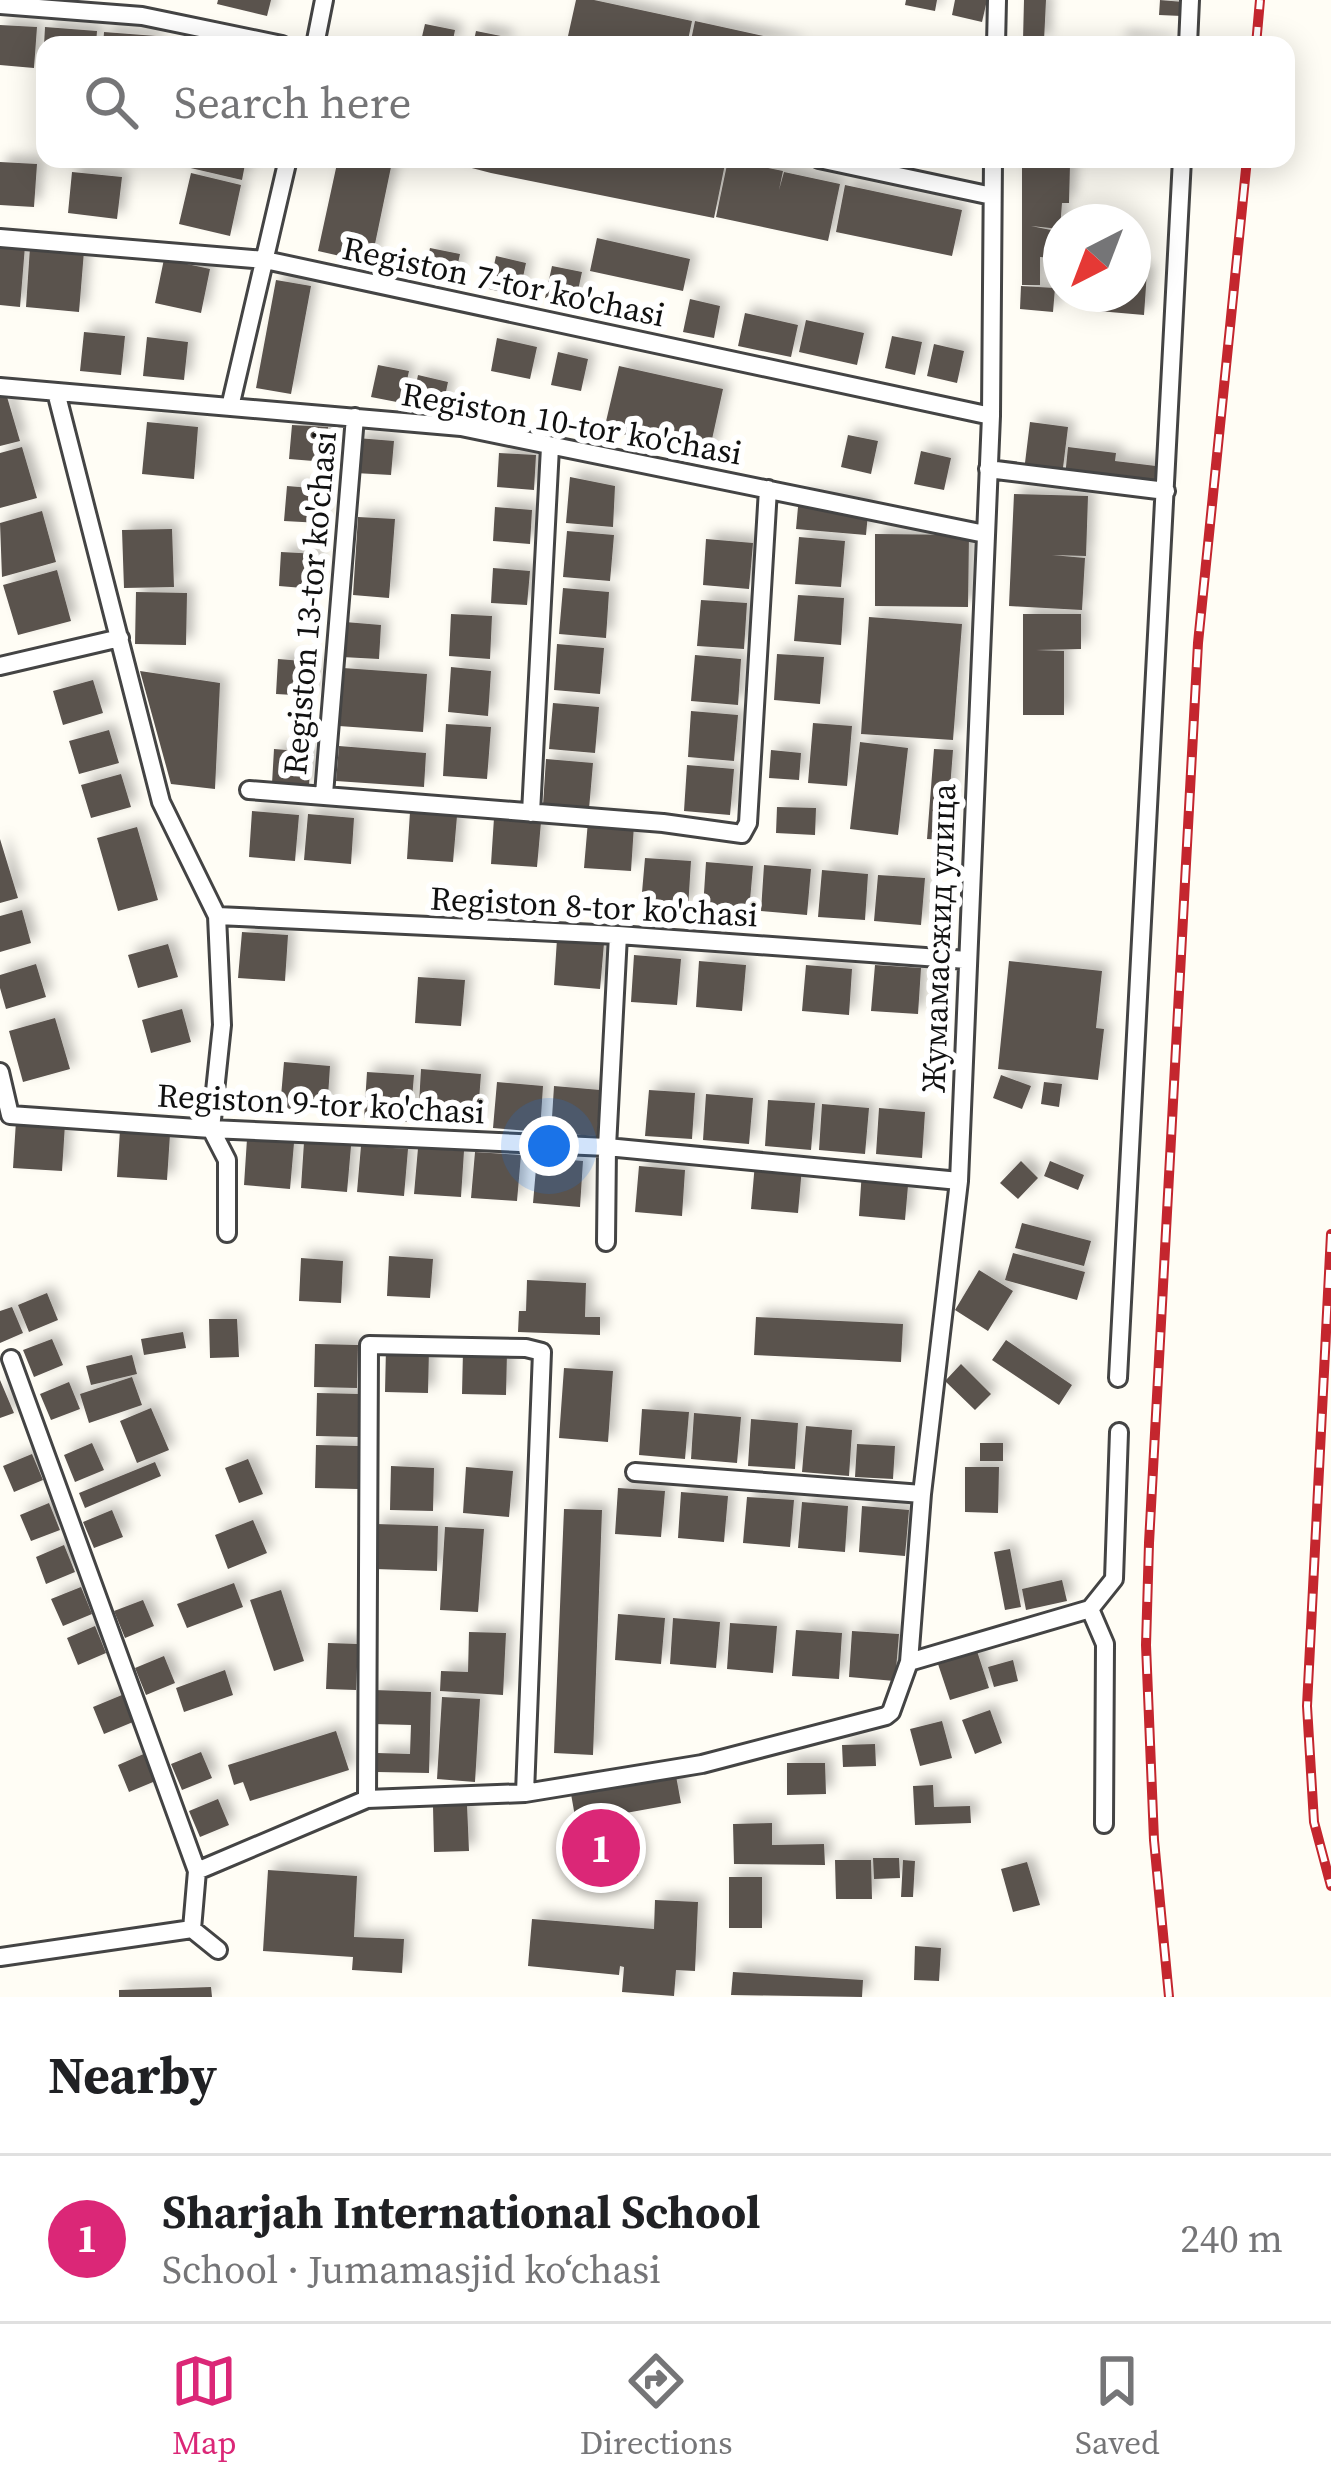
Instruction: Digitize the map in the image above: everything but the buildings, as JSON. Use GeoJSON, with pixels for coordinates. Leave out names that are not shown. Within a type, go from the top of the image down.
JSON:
{"type":"FeatureCollection","features":[{"type":"Feature","properties":{"kind":"street"},"geometry":{"type":"LineString","coordinates":[[317,36],[323,0]]}},
{"type":"Feature","properties":{"kind":"street"},"geometry":{"type":"LineString","coordinates":[[996,36],[997,0]]}},
{"type":"Feature","properties":{"kind":"street"},"geometry":{"type":"LineString","coordinates":[[1188,36],[1190,0]]}},
{"type":"Feature","properties":{"kind":"street"},"geometry":{"type":"LineString","coordinates":[[0,5],[142,16],[239,36]]}},
{"type":"Feature","properties":{"kind":"street"},"geometry":{"type":"LineString","coordinates":[[230,407],[286,168]]}},
{"type":"Feature","properties":{"kind":"street"},"geometry":{"type":"LineString","coordinates":[[861,168],[992,196]]}},
{"type":"Feature","properties":{"kind":"street","name":"Жумамасжид улица"},"geometry":{"type":"LineString","coordinates":[[525,1793],[702,1764],[890,1714],[909,1662],[922,1494],[959,1181],[991,416],[993,168]]}},
{"type":"Feature","properties":{"kind":"street"},"geometry":{"type":"LineString","coordinates":[[1118,1378],[1182,168]]}},
{"type":"Feature","properties":{"kind":"street","name":"Registon 7-tor ko'chasi"},"geometry":{"type":"LineString","coordinates":[[0,238],[265,260],[991,416]]}},
{"type":"Feature","properties":{"kind":"street","name":"Registon 10-tor ko'chasi"},"geometry":{"type":"LineString","coordinates":[[0,387],[461,427],[985,534]]}},
{"type":"Feature","properties":{"kind":"street"},"geometry":{"type":"LineString","coordinates":[[56,392],[161,802],[217,916],[221,1025],[211,1129],[227,1160],[226,1232]]}},
{"type":"Feature","properties":{"kind":"street","name":"Registon 13-tor ko'chasi"},"geometry":{"type":"LineString","coordinates":[[324,794],[355,417]]}},
{"type":"Feature","properties":{"kind":"street"},"geometry":{"type":"LineString","coordinates":[[531,813],[550,447]]}},
{"type":"Feature","properties":{"kind":"street"},"geometry":{"type":"LineString","coordinates":[[988,470],[1166,491]]}},
{"type":"Feature","properties":{"kind":"street"},"geometry":{"type":"LineString","coordinates":[[249,790],[663,823],[742,834],[746,830],[768,489]]}},
{"type":"Feature","properties":{"kind":"street"},"geometry":{"type":"LineString","coordinates":[[0,666],[120,638]]}},
{"type":"Feature","properties":{"kind":"street","name":"Registon 8-tor ko'chasi"},"geometry":{"type":"LineString","coordinates":[[217,916],[618,935],[967,960]]}},
{"type":"Feature","properties":{"kind":"street"},"geometry":{"type":"LineString","coordinates":[[606,1242],[618,935]]}},
{"type":"Feature","properties":{"kind":"street","name":"Registon 9-tor ko'chasi"},"geometry":{"type":"LineString","coordinates":[[0,1072],[10,1115],[607,1147],[959,1181]]}},
{"type":"Feature","properties":{"kind":"street"},"geometry":{"type":"LineString","coordinates":[[197,1871],[368,1799],[525,1793],[542,1352],[369,1345],[368,1799]]}},
{"type":"Feature","properties":{"kind":"street"},"geometry":{"type":"LineString","coordinates":[[11,1358],[197,1871],[191,1929]]}},
{"type":"Feature","properties":{"kind":"street"},"geometry":{"type":"LineString","coordinates":[[909,1662],[1090,1610],[1114,1579],[1119,1432]]}},
{"type":"Feature","properties":{"kind":"street"},"geometry":{"type":"LineString","coordinates":[[635,1472],[922,1494]]}},
{"type":"Feature","properties":{"kind":"street"},"geometry":{"type":"LineString","coordinates":[[1090,1610],[1105,1643],[1104,1824]]}},
{"type":"Feature","properties":{"kind":"street"},"geometry":{"type":"LineString","coordinates":[[0,1958],[191,1929],[218,1950]]}},
{"type":"Feature","properties":{"kind":"green space"},"geometry":{"type":"Polygon","coordinates":[[[636,1840],[638,1876],[573,1881],[570,1844],[636,1840]]]}},
{"type":"Feature","properties":{"kind":"railway"},"geometry":{"type":"LineString","coordinates":[[1257,36],[1260,0]]}},
{"type":"Feature","properties":{"kind":"railway"},"geometry":{"type":"LineString","coordinates":[[1169,1997],[1154,1840],[1146,1645],[1149,1543],[1198,643],[1246,168]]}},
{"type":"Feature","properties":{"kind":"railway"},"geometry":{"type":"LineString","coordinates":[[1331,1234],[1307,1706],[1314,1822],[1331,1886]]}},
{"type":"Feature","properties":{"kind":"place","name":"Sharjah International School"},"geometry":{"type":"Point","coordinates":[601,1848]}}]}
